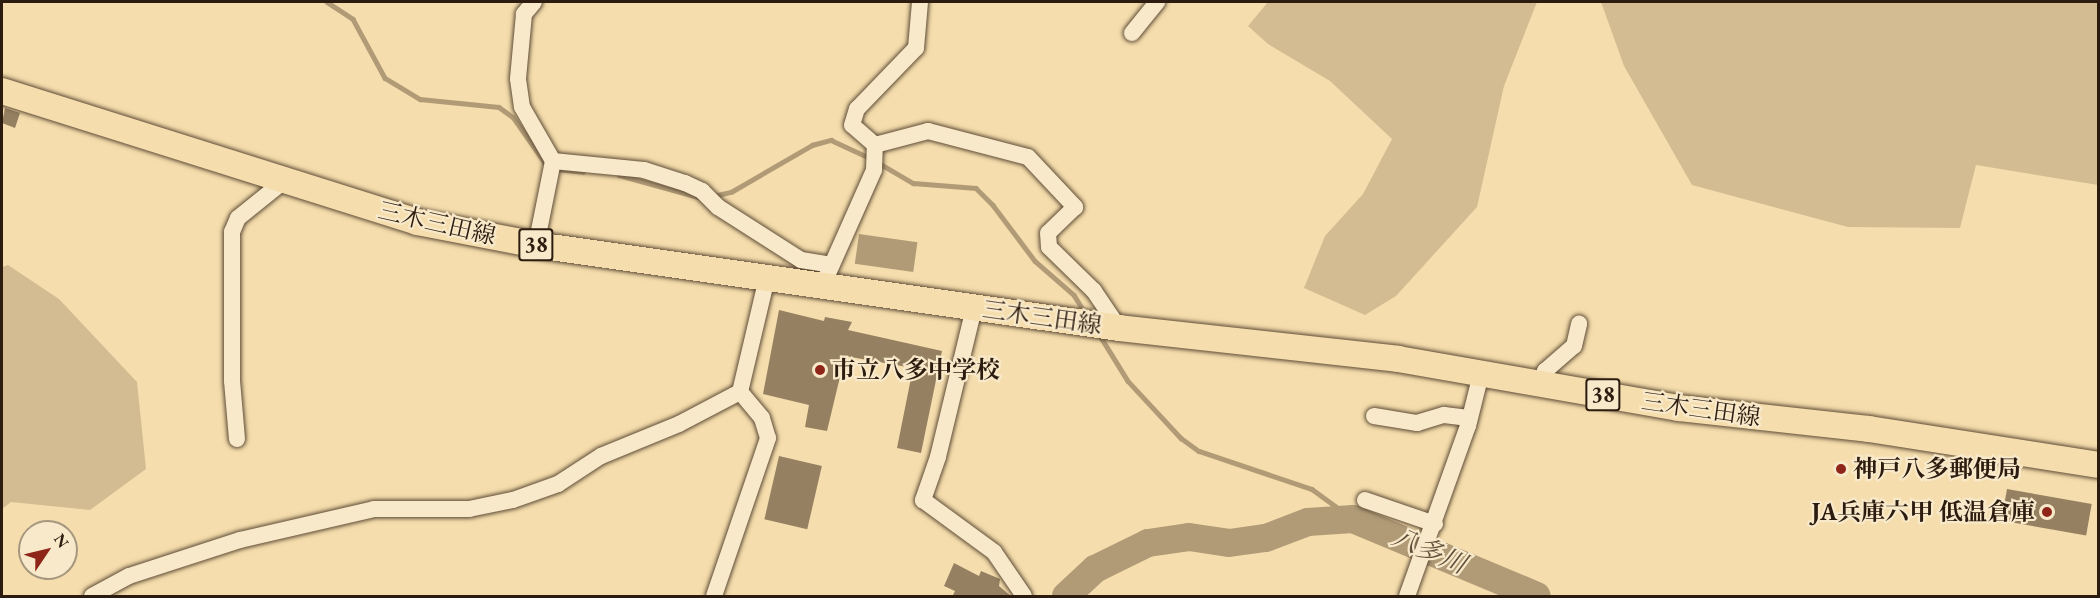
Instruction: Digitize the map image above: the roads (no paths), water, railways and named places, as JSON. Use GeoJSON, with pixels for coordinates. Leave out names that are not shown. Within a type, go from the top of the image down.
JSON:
{"type":"FeatureCollection","features":[{"type":"Feature","properties":{"kind":"main road","name":"三木三田線"},"geometry":{"type":"LineString","coordinates":[[2,91],[417,222],[536,245],[767,278],[827,276],[974,308],[1105,326],[1398,359],[1679,408],[1869,429],[2098,465]]}},
{"type":"Feature","properties":{"kind":"street"},"geometry":{"type":"LineString","coordinates":[[534,2],[524,14],[518,79],[522,107],[553,161],[536,245]]}},
{"type":"Feature","properties":{"kind":"street"},"geometry":{"type":"LineString","coordinates":[[875,145],[852,125],[857,109],[916,48],[920,2]]}},
{"type":"Feature","properties":{"kind":"street"},"geometry":{"type":"LineString","coordinates":[[1132,33],[1157,2]]}},
{"type":"Feature","properties":{"kind":"street"},"geometry":{"type":"LineString","coordinates":[[875,145],[927,130],[1028,157],[1075,207],[1048,233],[1049,247],[1094,291],[1105,326]]}},
{"type":"Feature","properties":{"kind":"street"},"geometry":{"type":"LineString","coordinates":[[553,161],[644,170],[702,190],[718,207],[827,276],[874,170],[875,145]]}},
{"type":"Feature","properties":{"kind":"street"},"geometry":{"type":"LineString","coordinates":[[237,439],[232,381],[232,232],[238,218],[284,180]]}},
{"type":"Feature","properties":{"kind":"street"},"geometry":{"type":"LineString","coordinates":[[92,597],[129,576],[240,540],[374,509],[469,508],[513,500],[558,484],[601,456],[679,424],[740,392],[767,278]]}},
{"type":"Feature","properties":{"kind":"street"},"geometry":{"type":"LineString","coordinates":[[974,308],[938,457],[922,500],[994,552],[1024,597]]}},
{"type":"Feature","properties":{"kind":"street"},"geometry":{"type":"LineString","coordinates":[[1540,384],[1545,371],[1574,346],[1579,324]]}},
{"type":"Feature","properties":{"kind":"street"},"geometry":{"type":"LineString","coordinates":[[1407,597],[1433,529],[1481,374]]}},
{"type":"Feature","properties":{"kind":"street"},"geometry":{"type":"LineString","coordinates":[[714,597],[768,438],[762,418],[740,392]]}},
{"type":"Feature","properties":{"kind":"street"},"geometry":{"type":"LineString","coordinates":[[1374,416],[1417,423],[1444,415],[1469,418]]}},
{"type":"Feature","properties":{"kind":"street"},"geometry":{"type":"LineString","coordinates":[[1365,500],[1433,529]]}},
{"type":"Feature","properties":{"kind":"waterway"},"geometry":{"type":"LineString","coordinates":[[327,2],[353,19],[385,78],[420,99],[499,107],[513,117],[548,167]]}},
{"type":"Feature","properties":{"kind":"waterway"},"geometry":{"type":"LineString","coordinates":[[713,196],[731,192],[812,145],[831,140],[870,158]]}},
{"type":"Feature","properties":{"kind":"waterway"},"geometry":{"type":"LineString","coordinates":[[877,162],[913,183],[976,188],[993,205],[1035,261],[1074,295],[1086,314]]}},
{"type":"Feature","properties":{"kind":"waterway"},"geometry":{"type":"LineString","coordinates":[[556,169],[583,172]]}},
{"type":"Feature","properties":{"kind":"waterway"},"geometry":{"type":"LineString","coordinates":[[619,175],[702,198]]}},
{"type":"Feature","properties":{"kind":"waterway"},"geometry":{"type":"LineString","coordinates":[[1099,334],[1128,381],[1181,438],[1199,451],[1312,489],[1353,519]]}},
{"type":"Feature","properties":{"kind":"waterway","name":"八多川"},"geometry":{"type":"LineString","coordinates":[[1066,596],[1095,569],[1148,543],[1189,537],[1229,543],[1266,538],[1308,522],[1353,519],[1537,596]]}},
{"type":"Feature","properties":{"kind":"place","name":"市立八多中学校"},"geometry":{"type":"Point","coordinates":[820,370]}},
{"type":"Feature","properties":{"kind":"place","name":"神戸八多郵便局"},"geometry":{"type":"Point","coordinates":[1841,469]}},
{"type":"Feature","properties":{"kind":"place","name":"JA兵庫六甲 低温倉庫"},"geometry":{"type":"Point","coordinates":[2047,512]}}]}
